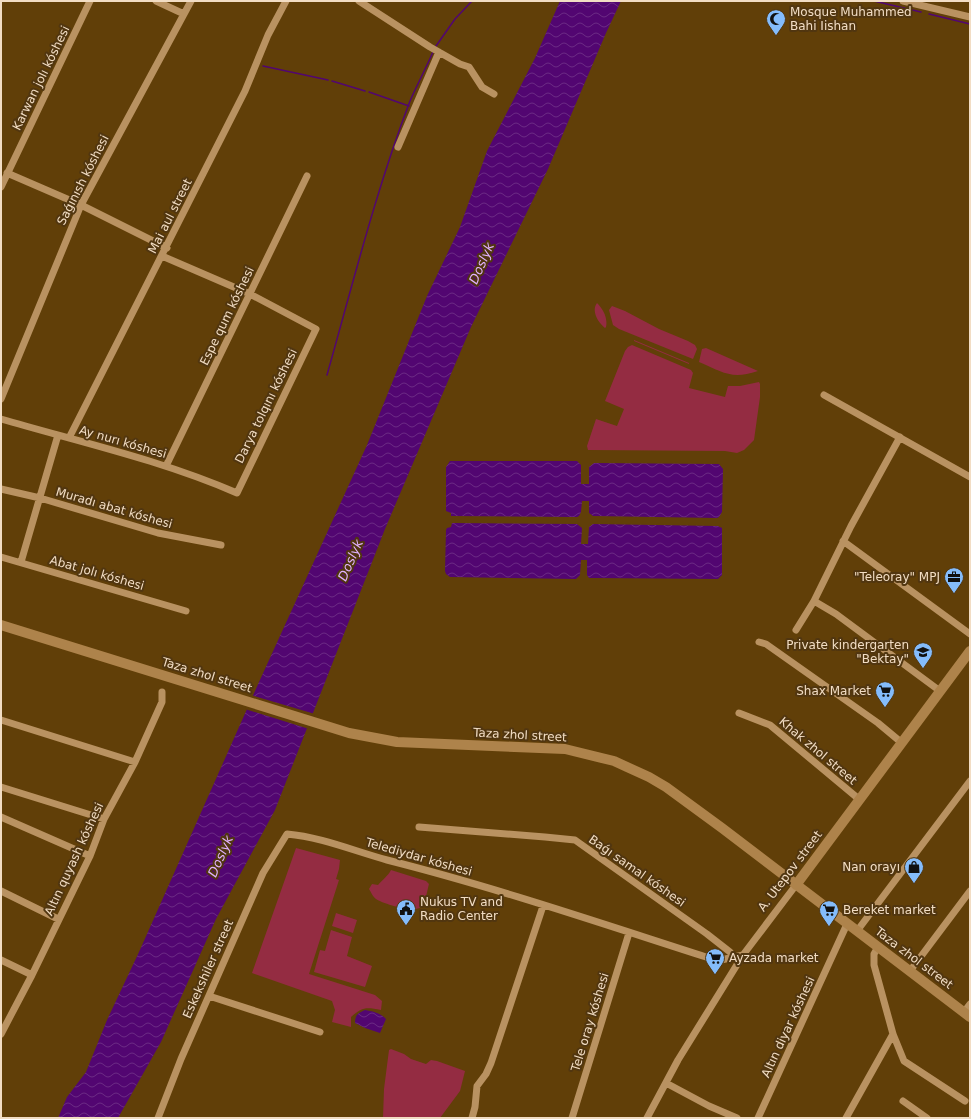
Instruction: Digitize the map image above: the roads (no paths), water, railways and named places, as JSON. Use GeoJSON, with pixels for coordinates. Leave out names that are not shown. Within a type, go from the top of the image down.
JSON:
{"type":"FeatureCollection","features":[{"type":"Feature","properties":{"kind":"main road","name":"Taza zhol street"},"geometry":{"type":"LineString","coordinates":[[1,625],[349,733],[397,742],[565,750],[614,761],[666,788],[722,828],[878,948],[968,1011]]}},
{"type":"Feature","properties":{"kind":"main road","name":"A. Utepov street"},"geometry":{"type":"LineString","coordinates":[[796,885],[970,651]]}},
{"type":"Feature","properties":{"kind":"street","name":"Karwan jolı kóshesi"},"geometry":{"type":"LineString","coordinates":[[1,187],[90,1]]}},
{"type":"Feature","properties":{"kind":"street"},"geometry":{"type":"LineString","coordinates":[[156,1],[184,14]]}},
{"type":"Feature","properties":{"kind":"street","name":"Saǵınısh kóshesi"},"geometry":{"type":"LineString","coordinates":[[1,399],[81,205],[191,1]]}},
{"type":"Feature","properties":{"kind":"street","name":"Mai aul street"},"geometry":{"type":"LineString","coordinates":[[69,438],[167,248],[245,91],[268,35],[286,1]]}},
{"type":"Feature","properties":{"kind":"street"},"geometry":{"type":"LineString","coordinates":[[359,1],[439,52],[460,64],[469,67],[482,87],[494,94]]}},
{"type":"Feature","properties":{"kind":"street"},"geometry":{"type":"LineString","coordinates":[[903,1],[970,17]]}},
{"type":"Feature","properties":{"kind":"street"},"geometry":{"type":"LineString","coordinates":[[398,147],[439,52]]}},
{"type":"Feature","properties":{"kind":"street"},"geometry":{"type":"LineString","coordinates":[[7,173],[81,205],[167,248]]}},
{"type":"Feature","properties":{"kind":"street","name":"Espe qum kóshesi"},"geometry":{"type":"LineString","coordinates":[[166,466],[307,176]]}},
{"type":"Feature","properties":{"kind":"street"},"geometry":{"type":"LineString","coordinates":[[162,256],[250,294]]}},
{"type":"Feature","properties":{"kind":"street","name":"Darya tolqını kóshesi"},"geometry":{"type":"LineString","coordinates":[[237,493],[316,329],[250,294]]}},
{"type":"Feature","properties":{"kind":"street"},"geometry":{"type":"LineString","coordinates":[[824,395],[970,477]]}},
{"type":"Feature","properties":{"kind":"street","name":"Ay nurı kóshesi"},"geometry":{"type":"LineString","coordinates":[[1,419],[166,466],[202,478],[237,493]]}},
{"type":"Feature","properties":{"kind":"street"},"geometry":{"type":"LineString","coordinates":[[21,562],[58,435]]}},
{"type":"Feature","properties":{"kind":"street"},"geometry":{"type":"LineString","coordinates":[[796,630],[814,601],[843,541],[900,437]]}},
{"type":"Feature","properties":{"kind":"street","name":"Muradı abat kóshesi"},"geometry":{"type":"LineString","coordinates":[[1,489],[40,498],[158,533],[221,545]]}},
{"type":"Feature","properties":{"kind":"street"},"geometry":{"type":"LineString","coordinates":[[843,541],[970,634]]}},
{"type":"Feature","properties":{"kind":"street","name":"Abat jolı kóshesi"},"geometry":{"type":"LineString","coordinates":[[1,557],[186,611]]}},
{"type":"Feature","properties":{"kind":"street"},"geometry":{"type":"LineString","coordinates":[[814,601],[836,614],[940,691]]}},
{"type":"Feature","properties":{"kind":"street"},"geometry":{"type":"LineString","coordinates":[[759,642],[766,644],[878,723],[902,744]]}},
{"type":"Feature","properties":{"kind":"street","name":"Altın quyash kóshesi"},"geometry":{"type":"LineString","coordinates":[[1,1034],[32,975],[90,856],[104,819],[135,762],[162,702],[162,692]]}},
{"type":"Feature","properties":{"kind":"street","name":"Khak zhol street"},"geometry":{"type":"LineString","coordinates":[[739,713],[770,725],[860,800]]}},
{"type":"Feature","properties":{"kind":"street"},"geometry":{"type":"LineString","coordinates":[[1,720],[135,762]]}},
{"type":"Feature","properties":{"kind":"street"},"geometry":{"type":"LineString","coordinates":[[857,931],[970,781]]}},
{"type":"Feature","properties":{"kind":"street"},"geometry":{"type":"LineString","coordinates":[[1,787],[104,819]]}},
{"type":"Feature","properties":{"kind":"street"},"geometry":{"type":"LineString","coordinates":[[1,817],[90,856]]}},
{"type":"Feature","properties":{"kind":"street","name":"Baǵı samal kóshesi"},"geometry":{"type":"LineString","coordinates":[[419,828],[575,840],[708,934],[730,952],[734,958]]}},
{"type":"Feature","properties":{"kind":"street","name":"Telediydar kóshesi"},"geometry":{"type":"LineString","coordinates":[[287,834],[306,836],[482,886],[706,957],[721,960],[734,958],[743,954]]}},
{"type":"Feature","properties":{"kind":"street","name":"Eskekshiler street"},"geometry":{"type":"LineString","coordinates":[[158,1118],[181,1059],[263,873],[287,834]]}},
{"type":"Feature","properties":{"kind":"street","name":"A. Utepov street"},"geometry":{"type":"LineString","coordinates":[[647,1118],[678,1060],[743,954],[796,885]]}},
{"type":"Feature","properties":{"kind":"street"},"geometry":{"type":"LineString","coordinates":[[1,891],[58,919]]}},
{"type":"Feature","properties":{"kind":"street"},"geometry":{"type":"LineString","coordinates":[[910,971],[970,891]]}},
{"type":"Feature","properties":{"kind":"street"},"geometry":{"type":"LineString","coordinates":[[472,1118],[477,1086],[486,1074],[491,1063],[543,906]]}},
{"type":"Feature","properties":{"kind":"street","name":"Altın diyar kóshesi"},"geometry":{"type":"LineString","coordinates":[[758,1118],[847,924]]}},
{"type":"Feature","properties":{"kind":"street","name":"Tele oray kóshesi"},"geometry":{"type":"LineString","coordinates":[[572,1118],[629,932]]}},
{"type":"Feature","properties":{"kind":"street"},"geometry":{"type":"LineString","coordinates":[[878,948],[874,954],[874,965],[893,1034],[904,1061],[965,1101]]}},
{"type":"Feature","properties":{"kind":"street"},"geometry":{"type":"LineString","coordinates":[[1,960],[32,975]]}},
{"type":"Feature","properties":{"kind":"street"},"geometry":{"type":"LineString","coordinates":[[209,996],[320,1032]]}},
{"type":"Feature","properties":{"kind":"street"},"geometry":{"type":"LineString","coordinates":[[846,1118],[893,1034]]}},
{"type":"Feature","properties":{"kind":"street"},"geometry":{"type":"LineString","coordinates":[[666,1083],[709,1106],[737,1118]]}},
{"type":"Feature","properties":{"kind":"street"},"geometry":{"type":"LineString","coordinates":[[903,1101],[927,1118]]}},
{"type":"Feature","properties":{"kind":"water","name":"Doslyk"},"geometry":{"type":"Polygon","coordinates":[[[560,1],[621,1],[548,169],[471,327],[385,529],[275,810],[216,919],[161,1042],[118,1118],[58,1118],[67,1097],[86,1072],[107,1020],[367,445],[427,296],[460,227],[487,151],[535,58],[560,1]]]}},
{"type":"Feature","properties":{"kind":"water"},"geometry":{"type":"Polygon","coordinates":[[[450,461],[577,461],[581,465],[581,484],[589,484],[589,467],[594,463],[719,464],[723,469],[722,512],[717,518],[593,516],[589,513],[589,501],[582,501],[581,512],[577,517],[451,516],[451,513],[446,511],[446,467],[450,461]]]}},
{"type":"Feature","properties":{"kind":"water"},"geometry":{"type":"Polygon","coordinates":[[[452,523],[577,524],[582,528],[581,544],[588,544],[589,527],[593,524],[718,526],[722,528],[722,575],[718,579],[589,578],[587,575],[587,560],[581,560],[580,575],[576,579],[450,577],[445,571],[446,530],[447,528],[451,527],[452,523]]]}},
{"type":"Feature","properties":{"kind":"water"},"geometry":{"type":"Polygon","coordinates":[[[365,1010],[379,1014],[386,1019],[380,1033],[355,1023],[357,1015],[365,1010]]]}},
{"type":"Feature","properties":{"kind":"waterway"},"geometry":{"type":"LineString","coordinates":[[436,46],[455,19],[472,1]]}},
{"type":"Feature","properties":{"kind":"waterway"},"geometry":{"type":"LineString","coordinates":[[874,1],[921,12]]}},
{"type":"Feature","properties":{"kind":"waterway"},"geometry":{"type":"LineString","coordinates":[[929,14],[970,24]]}},
{"type":"Feature","properties":{"kind":"waterway"},"geometry":{"type":"LineString","coordinates":[[327,375],[386,168],[410,101],[433,52]]}},
{"type":"Feature","properties":{"kind":"waterway"},"geometry":{"type":"LineString","coordinates":[[263,66],[328,80]]}},
{"type":"Feature","properties":{"kind":"waterway"},"geometry":{"type":"LineString","coordinates":[[332,81],[365,91]]}},
{"type":"Feature","properties":{"kind":"waterway"},"geometry":{"type":"LineString","coordinates":[[369,92],[409,106]]}},
{"type":"Feature","properties":{"kind":"place","name":"Mosque Muhammed Bahi Iishan"},"geometry":{"type":"Point","coordinates":[776,36]}},
{"type":"Feature","properties":{"kind":"place","name":"\"Teleoray\" MPJ"},"geometry":{"type":"Point","coordinates":[954,594]}},
{"type":"Feature","properties":{"kind":"place","name":"Private kindergarten \"Bektay\""},"geometry":{"type":"Point","coordinates":[923,669]}},
{"type":"Feature","properties":{"kind":"place","name":"Shax Market"},"geometry":{"type":"Point","coordinates":[885,708]}},
{"type":"Feature","properties":{"kind":"place","name":"Nan orayı"},"geometry":{"type":"Point","coordinates":[914,884]}},
{"type":"Feature","properties":{"kind":"place","name":"Nukus TV and Radio Center"},"geometry":{"type":"Point","coordinates":[406,926]}},
{"type":"Feature","properties":{"kind":"place","name":"Bereket market"},"geometry":{"type":"Point","coordinates":[829,927]}},
{"type":"Feature","properties":{"kind":"place","name":"Ayzada market"},"geometry":{"type":"Point","coordinates":[715,975]}}]}
